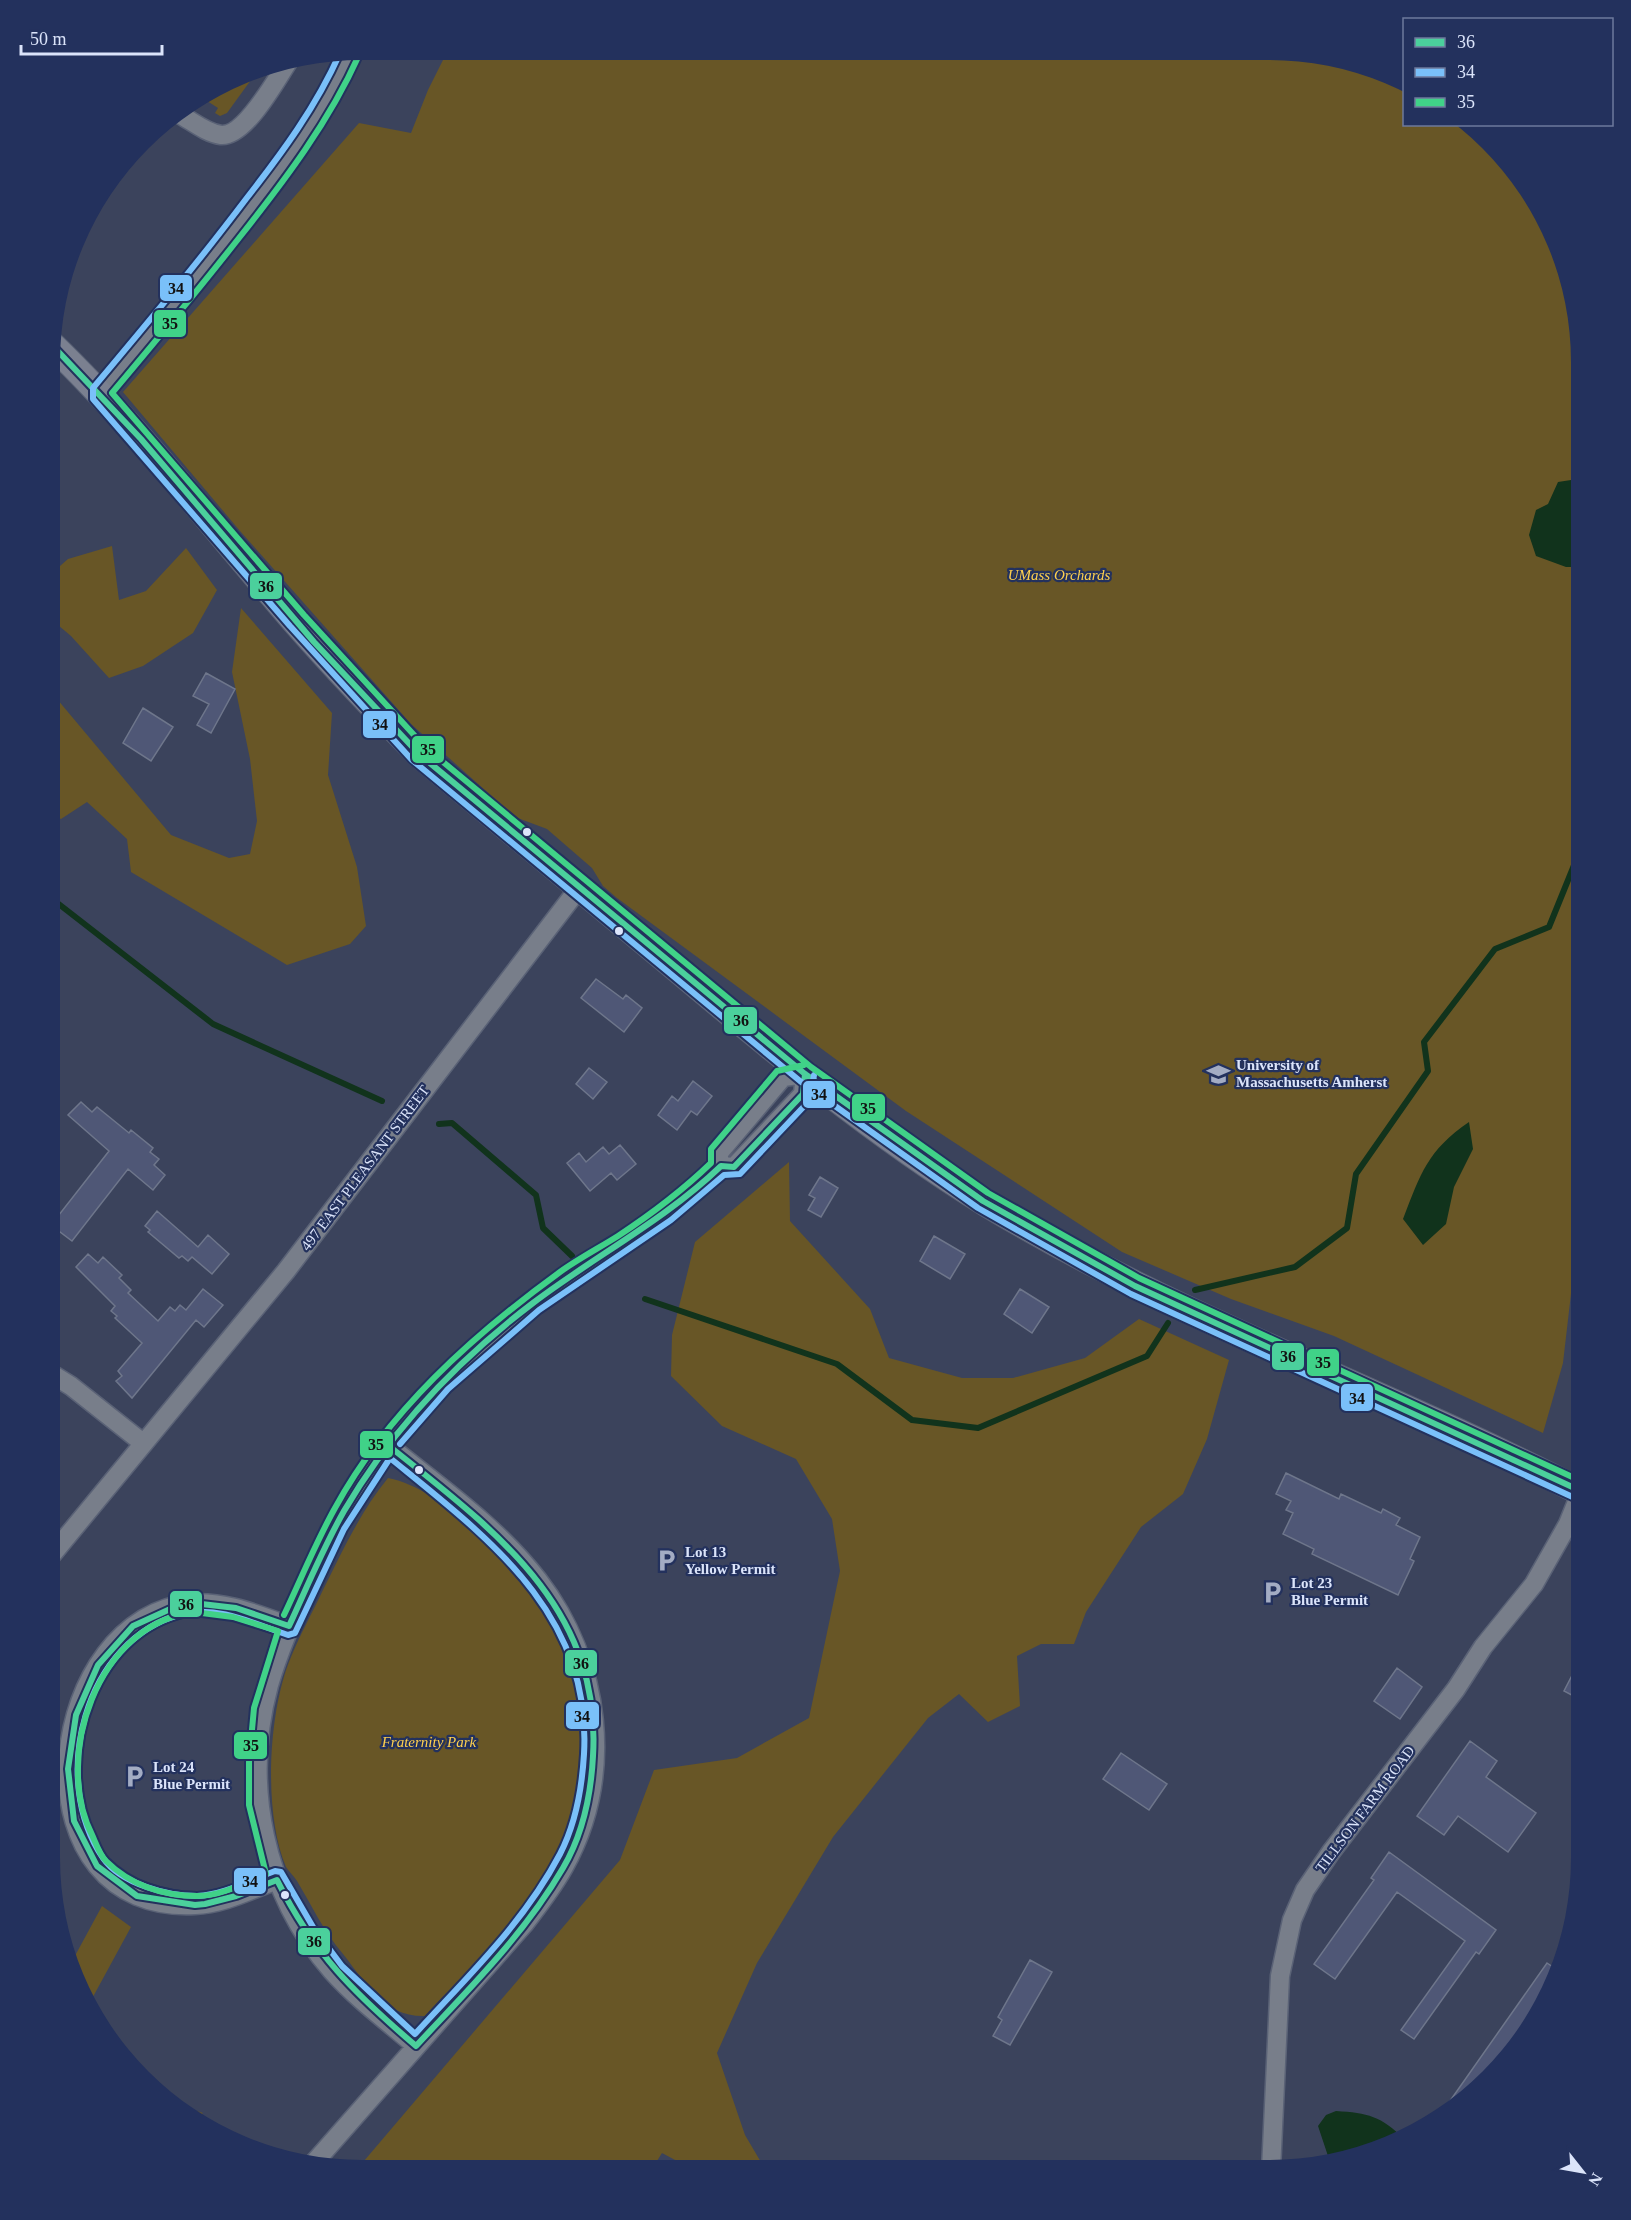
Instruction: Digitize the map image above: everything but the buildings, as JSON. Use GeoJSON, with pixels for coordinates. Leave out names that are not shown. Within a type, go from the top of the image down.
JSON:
{"type":"FeatureCollection","features":[{"type":"Feature","properties":{"kind":"main road"},"geometry":{"type":"LineString","coordinates":[[60,353],[100,393],[362,696],[419,754],[806,1074],[901,1145],[983,1201],[1125,1281],[1500,1452],[1571,1487]]}},
{"type":"Feature","properties":{"kind":"street"},"geometry":{"type":"LineString","coordinates":[[100,393],[167,315],[298,147],[324,108],[346,61]]}},
{"type":"Feature","properties":{"kind":"street"},"geometry":{"type":"LineString","coordinates":[[185,117],[210,132],[221,135],[235,132],[248,120],[282,71]]}},
{"type":"Feature","properties":{"kind":"street","name":"497 EAST PLEASANT STREET"},"geometry":{"type":"LineString","coordinates":[[60,1545],[286,1271],[579,888]]}},
{"type":"Feature","properties":{"kind":"street"},"geometry":{"type":"LineString","coordinates":[[416,2046],[333,1972],[296,1920],[276,1880],[258,1804],[258,1762],[265,1702],[289,1626],[344,1512],[366,1475],[425,1400],[461,1362],[566,1279],[642,1229],[700,1186],[721,1166],[734,1167],[803,1094],[806,1074],[783,1077],[718,1154],[721,1166]]}},
{"type":"Feature","properties":{"kind":"street"},"geometry":{"type":"LineString","coordinates":[[60,1379],[143,1443]]}},
{"type":"Feature","properties":{"kind":"street"},"geometry":{"type":"LineString","coordinates":[[319,2156],[525,1923],[564,1867],[578,1837],[587,1806],[595,1760],[596,1728],[592,1697],[579,1650],[562,1616],[538,1580],[471,1511],[389,1446]]}},
{"type":"Feature","properties":{"kind":"street","name":"TILLSON FARM ROAD"},"geometry":{"type":"LineString","coordinates":[[1271,2160],[1280,1976],[1292,1920],[1305,1890],[1331,1851],[1456,1689],[1483,1647],[1534,1584],[1571,1517]]}},
{"type":"Feature","properties":{"kind":"street"},"geometry":{"type":"LineString","coordinates":[[276,1880],[227,1899],[195,1905],[168,1904],[135,1896],[106,1878],[89,1857],[68,1798],[68,1777],[73,1729],[96,1668],[111,1648],[147,1618],[179,1605],[211,1604],[244,1611],[289,1626]]}},
{"type":"Feature","properties":{"kind":"green space","name":"UMass Orchards"},"geometry":{"type":"Polygon","coordinates":[[[443,60],[1289,61],[1347,70],[1403,92],[1403,126],[1458,126],[1509,178],[1531,211],[1555,265],[1565,303],[1571,362],[1571,1294],[1563,1363],[1543,1433],[1334,1336],[1231,1299],[1122,1252],[906,1111],[617,898],[603,886],[592,868],[547,829],[515,817],[411,724],[240,531],[123,392],[359,123],[411,133],[443,60]]]}},
{"type":"Feature","properties":{"kind":"green space"},"geometry":{"type":"Polygon","coordinates":[[[249,82],[227,113],[220,116],[215,113],[218,108],[208,102],[249,82]]]}},
{"type":"Feature","properties":{"kind":"green space"},"geometry":{"type":"Polygon","coordinates":[[[112,546],[119,600],[146,591],[186,548],[217,590],[193,633],[143,666],[109,678],[60,627],[60,566],[68,559],[112,546]]]}},
{"type":"Feature","properties":{"kind":"green space"},"geometry":{"type":"Polygon","coordinates":[[[241,608],[332,713],[328,775],[357,867],[366,926],[350,944],[287,965],[131,872],[127,839],[87,802],[60,819],[60,703],[171,835],[229,858],[250,854],[257,821],[250,759],[232,672],[241,608]]]}},
{"type":"Feature","properties":{"kind":"green space"},"geometry":{"type":"Polygon","coordinates":[[[789,1162],[790,1221],[870,1309],[889,1358],[962,1378],[1013,1378],[1085,1358],[1139,1319],[1229,1360],[1207,1439],[1183,1494],[1141,1527],[1086,1612],[1074,1644],[1041,1644],[1017,1656],[1020,1706],[988,1722],[959,1694],[928,1718],[833,1837],[757,1963],[717,2053],[745,2135],[760,2160],[675,2160],[662,2153],[658,2160],[365,2160],[620,1860],[654,1770],[737,1758],[809,1718],[840,1571],[832,1519],[796,1459],[722,1426],[671,1376],[672,1335],[695,1242],[789,1162]]]}},
{"type":"Feature","properties":{"kind":"green space","name":"Fraternity Park"},"geometry":{"type":"Polygon","coordinates":[[[388,1478],[421,1490],[437,1500],[466,1523],[532,1590],[566,1636],[579,1675],[584,1704],[583,1764],[578,1793],[571,1822],[548,1875],[507,1931],[425,2016],[398,2011],[377,1997],[330,1937],[297,1881],[286,1867],[279,1845],[271,1791],[273,1733],[277,1705],[291,1657],[352,1533],[388,1478]]]}},
{"type":"Feature","properties":{"kind":"green space"},"geometry":{"type":"Polygon","coordinates":[[[102,1906],[131,1927],[93,1996],[76,1954],[102,1906]]]}},
{"type":"Feature","properties":{"kind":"shaded area"},"geometry":{"type":"Polygon","coordinates":[[[1571,480],[1571,567],[1536,556],[1529,535],[1536,510],[1548,504],[1558,482],[1571,480]]]}},
{"type":"Feature","properties":{"kind":"shaded area"},"geometry":{"type":"Polygon","coordinates":[[[1469,1122],[1473,1149],[1454,1187],[1446,1224],[1423,1245],[1403,1219],[1421,1176],[1434,1153],[1469,1122]]]}},
{"type":"Feature","properties":{"kind":"shaded area"},"geometry":{"type":"Polygon","coordinates":[[[1336,2111],[1366,2115],[1381,2121],[1396,2132],[1366,2144],[1327,2154],[1318,2126],[1326,2115],[1336,2111]]]}},
{"type":"Feature","properties":{"kind":"waterway"},"geometry":{"type":"LineString","coordinates":[[1195,1290],[1295,1267],[1347,1228],[1356,1174],[1428,1071],[1424,1042],[1495,949],[1549,927],[1571,873]]}},
{"type":"Feature","properties":{"kind":"waterway"},"geometry":{"type":"LineString","coordinates":[[60,905],[213,1024],[382,1101]]}},
{"type":"Feature","properties":{"kind":"waterway"},"geometry":{"type":"LineString","coordinates":[[439,1124],[452,1123],[536,1195],[543,1228],[572,1256]]}},
{"type":"Feature","properties":{"kind":"waterway"},"geometry":{"type":"LineString","coordinates":[[645,1299],[837,1364],[912,1420],[978,1428],[1147,1356],[1168,1323]]}},
{"type":"Feature","properties":{"kind":"transit line","name":"35"},"geometry":{"type":"LineString","coordinates":[[356,60],[334,104],[289,172],[208,277],[112,393],[304,615],[425,747],[811,1067],[988,1193],[1139,1278],[1571,1476]]}},
{"type":"Feature","properties":{"kind":"transit line","name":"34"},"geometry":{"type":"LineString","coordinates":[[336,62],[309,111],[285,147],[209,247],[93,388],[93,399],[290,626],[412,760],[800,1081],[978,1208],[1131,1294],[1571,1496]]}},
{"type":"Feature","properties":{"kind":"transit line","name":"36"},"geometry":{"type":"LineString","coordinates":[[60,354],[141,439],[314,642],[419,754],[805,1074],[983,1201],[1135,1286],[1571,1486]]}},
{"type":"Feature","properties":{"kind":"transit line","name":"35"},"geometry":{"type":"LineString","coordinates":[[284,1615],[328,1521],[356,1473],[380,1439],[434,1378],[464,1349],[527,1297],[567,1267],[642,1220],[689,1183],[711,1163],[711,1149],[777,1071],[804,1065]]}},
{"type":"Feature","properties":{"kind":"transit line","name":"36"},"geometry":{"type":"LineString","coordinates":[[389,1446],[466,1509],[502,1542],[534,1577],[560,1615],[580,1657],[591,1703],[593,1756],[590,1785],[585,1814],[570,1855],[548,1893],[513,1939],[416,2046],[373,2008],[337,1971],[306,1930],[277,1880],[236,1896],[195,1905],[137,1896],[97,1866],[74,1821],[68,1769],[76,1715],[98,1665],[133,1626],[179,1605],[193,1603],[236,1608],[289,1626],[344,1511],[383,1452],[428,1398],[479,1348],[533,1303],[677,1204],[721,1166],[734,1167],[803,1094],[805,1074]]}},
{"type":"Feature","properties":{"kind":"transit line","name":"34"},"geometry":{"type":"LineString","coordinates":[[400,1444],[448,1389],[539,1310],[671,1220],[724,1175],[740,1174],[810,1100],[814,1075]]}},
{"type":"Feature","properties":{"kind":"transit line","name":"34"},"geometry":{"type":"LineString","coordinates":[[390,1458],[463,1518],[527,1583],[552,1619],[571,1660],[582,1704],[584,1754],[582,1780],[574,1818],[560,1854],[546,1879],[512,1926],[415,2034],[342,1966],[313,1927],[281,1872],[275,1871],[227,1890],[207,1895],[173,1894],[146,1887],[121,1875],[103,1858],[87,1826],[79,1790],[78,1753],[86,1716],[100,1681],[121,1652],[148,1628],[182,1614],[195,1612],[222,1614],[288,1635],[295,1633],[344,1529],[390,1458]]}},
{"type":"Feature","properties":{"kind":"transit line","name":"35"},"geometry":{"type":"LineString","coordinates":[[194,1612],[233,1617],[278,1631],[254,1708],[249,1762],[249,1805],[266,1874],[224,1891],[197,1896],[172,1894],[148,1888],[126,1877],[106,1861],[97,1846],[82,1805],[78,1770],[81,1734],[92,1699],[109,1668],[132,1641],[160,1622],[194,1612]]}},
{"type":"Feature","properties":{"kind":"place","name":"University of Massachusetts Amherst"},"geometry":{"type":"Point","coordinates":[1218,1074]}},
{"type":"Feature","properties":{"kind":"place","name":"Lot 13 Yellow Permit"},"geometry":{"type":"Point","coordinates":[667,1561]}},
{"type":"Feature","properties":{"kind":"place","name":"Lot 23 Blue Permit"},"geometry":{"type":"Point","coordinates":[1273,1592]}},
{"type":"Feature","properties":{"kind":"place","name":"Lot 24 Blue Permit"},"geometry":{"type":"Point","coordinates":[135,1776]}}]}
